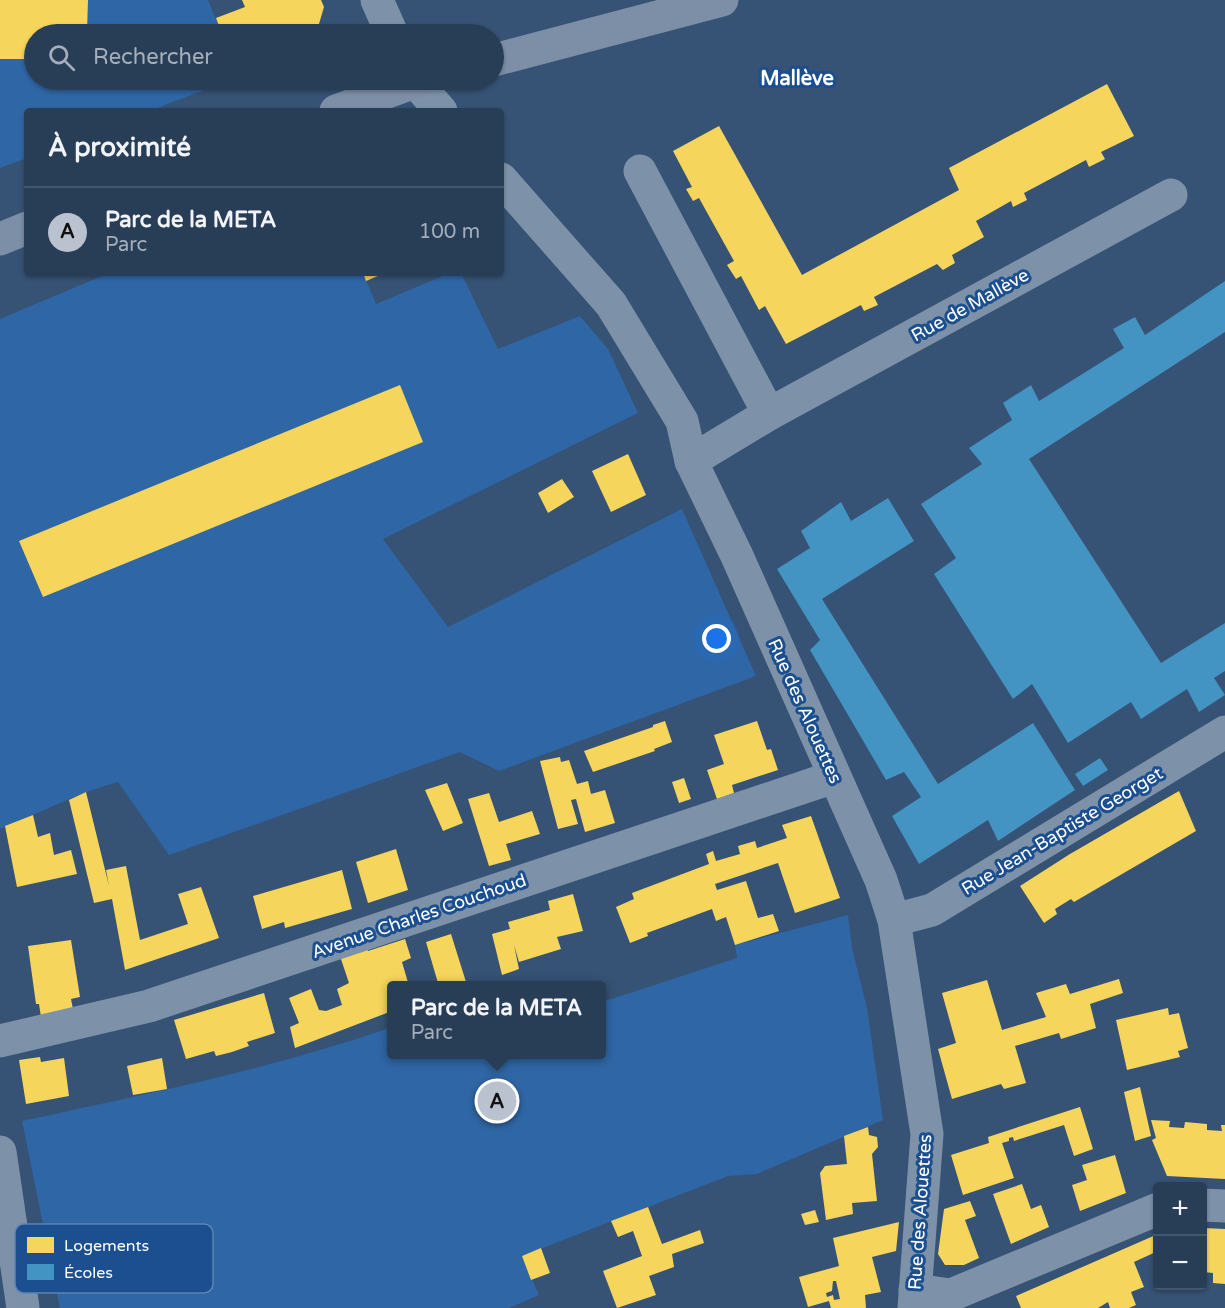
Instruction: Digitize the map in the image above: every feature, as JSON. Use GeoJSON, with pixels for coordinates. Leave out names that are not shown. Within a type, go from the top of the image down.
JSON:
{"type":"FeatureCollection","features":[{"type":"Feature","properties":{"kind":"main road"},"geometry":{"type":"LineString","coordinates":[[504,57],[722,0]]}},
{"type":"Feature","properties":{"kind":"main road"},"geometry":{"type":"LineString","coordinates":[[344,108],[390,90]]}},
{"type":"Feature","properties":{"kind":"main road"},"geometry":{"type":"LineString","coordinates":[[0,238],[24,229]]}},
{"type":"Feature","properties":{"kind":"street"},"geometry":{"type":"LineString","coordinates":[[377,0],[388,24]]}},
{"type":"Feature","properties":{"kind":"street"},"geometry":{"type":"LineString","coordinates":[[424,90],[439,108]]}},
{"type":"Feature","properties":{"kind":"street"},"geometry":{"type":"LineString","coordinates":[[640,171],[769,414]]}},
{"type":"Feature","properties":{"kind":"street","name":"Rue des Alouettes"},"geometry":{"type":"LineString","coordinates":[[504,182],[611,304],[682,421],[691,461],[737,556],[881,880],[894,920],[927,1134],[914,1299]]}},
{"type":"Feature","properties":{"kind":"street","name":"Rue de Mallève"},"geometry":{"type":"LineString","coordinates":[[691,461],[769,414],[1171,195]]}},
{"type":"Feature","properties":{"kind":"street","name":"Rue Jean-Baptiste Georget"},"geometry":{"type":"LineString","coordinates":[[894,920],[932,910],[1225,732]]}},
{"type":"Feature","properties":{"kind":"street","name":"Avenue Charles Couchoud"},"geometry":{"type":"LineString","coordinates":[[0,1041],[149,1006],[834,777]]}},
{"type":"Feature","properties":{"kind":"street"},"geometry":{"type":"LineString","coordinates":[[0,1152],[15,1254]]}},
{"type":"Feature","properties":{"kind":"street"},"geometry":{"type":"LineString","coordinates":[[1207,1205],[1225,1206]]}},
{"type":"Feature","properties":{"kind":"street"},"geometry":{"type":"LineString","coordinates":[[914,1299],[951,1295],[1153,1211]]}},
{"type":"Feature","properties":{"kind":"street"},"geometry":{"type":"LineString","coordinates":[[21,1293],[23,1308]]}},
{"type":"Feature","properties":{"kind":"shaded area"},"geometry":{"type":"Polygon","coordinates":[[[88,0],[208,0],[218,24],[87,24],[88,0]]]}},
{"type":"Feature","properties":{"kind":"shaded area"},"geometry":{"type":"Polygon","coordinates":[[[0,59],[24,59],[24,90],[205,90],[157,108],[24,108],[24,159],[0,168],[0,59]]]}},
{"type":"Feature","properties":{"kind":"shaded area"},"geometry":{"type":"Polygon","coordinates":[[[102,276],[364,276],[376,304],[443,276],[462,276],[498,349],[580,316],[608,349],[638,413],[383,539],[448,627],[682,509],[756,676],[499,771],[460,752],[169,855],[118,782],[86,792],[0,829],[0,319],[102,276]]]}},
{"type":"Feature","properties":{"kind":"shaded area"},"geometry":{"type":"Polygon","coordinates":[[[848,915],[852,948],[867,1008],[883,1120],[757,1174],[728,1176],[522,1256],[539,1295],[509,1308],[60,1308],[57,1293],[213,1293],[213,1224],[43,1224],[22,1121],[255,1068],[387,1029],[387,1059],[606,1059],[606,1001],[737,958],[735,945],[848,915]]]}},
{"type":"Feature","properties":{"kind":"building: Logements"},"geometry":{"type":"Polygon","coordinates":[[[0,0],[88,0],[87,24],[24,24],[24,59],[0,59],[0,0]]]}},
{"type":"Feature","properties":{"kind":"building: Logements"},"geometry":{"type":"Polygon","coordinates":[[[242,0],[321,0],[324,7],[319,24],[218,24],[216,18],[245,7],[242,0]]]}},
{"type":"Feature","properties":{"kind":"building: Logements"},"geometry":{"type":"Polygon","coordinates":[[[1107,84],[1134,136],[1101,152],[1105,159],[1089,167],[1086,160],[1024,193],[1027,200],[1013,207],[1011,201],[976,221],[984,237],[952,255],[955,263],[943,270],[937,264],[874,297],[878,305],[864,311],[861,305],[786,344],[765,306],[759,310],[741,276],[736,279],[727,265],[734,261],[699,198],[693,201],[686,189],[692,187],[673,151],[719,126],[802,275],[959,190],[949,168],[1107,84]]]}},
{"type":"Feature","properties":{"kind":"building: Logements"},"geometry":{"type":"Polygon","coordinates":[[[364,276],[378,276],[366,281],[364,276]]]}},
{"type":"Feature","properties":{"kind":"building: Logements"},"geometry":{"type":"Polygon","coordinates":[[[400,385],[423,442],[43,597],[19,541],[400,385]]]}},
{"type":"Feature","properties":{"kind":"building: Logements"},"geometry":{"type":"Polygon","coordinates":[[[628,454],[646,495],[611,512],[592,471],[628,454]]]}},
{"type":"Feature","properties":{"kind":"building: Logements"},"geometry":{"type":"Polygon","coordinates":[[[562,479],[574,497],[548,513],[538,493],[562,479]]]}},
{"type":"Feature","properties":{"kind":"building: Logements"},"geometry":{"type":"Polygon","coordinates":[[[665,721],[672,742],[654,749],[655,751],[593,772],[584,751],[665,721]]]}},
{"type":"Feature","properties":{"kind":"building: Logements"},"geometry":{"type":"Polygon","coordinates":[[[757,721],[767,750],[771,749],[778,770],[732,785],[734,793],[717,799],[707,770],[724,764],[714,735],[757,721]]]}},
{"type":"Feature","properties":{"kind":"building: Logements"},"geometry":{"type":"Polygon","coordinates":[[[560,757],[561,762],[569,760],[577,784],[588,781],[591,794],[605,790],[615,823],[585,832],[576,799],[571,800],[578,824],[558,829],[540,761],[560,757]]]}},
{"type":"Feature","properties":{"kind":"building: Logements"},"geometry":{"type":"Polygon","coordinates":[[[684,778],[691,799],[679,803],[672,782],[684,778]]]}},
{"type":"Feature","properties":{"kind":"building: Logements"},"geometry":{"type":"Polygon","coordinates":[[[447,783],[463,823],[443,831],[425,790],[447,783]]]}},
{"type":"Feature","properties":{"kind":"building: Logements"},"geometry":{"type":"Polygon","coordinates":[[[1179,791],[1196,831],[1074,902],[1071,899],[1055,909],[1057,914],[1044,923],[1020,886],[1070,854],[1179,791]]]}},
{"type":"Feature","properties":{"kind":"building: Logements"},"geometry":{"type":"Polygon","coordinates":[[[86,792],[109,886],[106,870],[126,866],[140,940],[188,924],[178,894],[201,887],[219,938],[125,970],[112,899],[94,903],[69,800],[86,792]]]}},
{"type":"Feature","properties":{"kind":"building: Logements"},"geometry":{"type":"Polygon","coordinates":[[[489,793],[499,822],[532,811],[540,834],[506,844],[511,860],[489,866],[468,799],[489,793]]]}},
{"type":"Feature","properties":{"kind":"building: Logements"},"geometry":{"type":"Polygon","coordinates":[[[33,815],[38,837],[50,833],[54,855],[71,850],[77,874],[17,887],[5,826],[33,815]]]}},
{"type":"Feature","properties":{"kind":"building: Logements"},"geometry":{"type":"Polygon","coordinates":[[[811,816],[840,898],[795,913],[778,863],[715,884],[717,890],[746,881],[758,918],[773,914],[779,931],[735,945],[726,917],[716,921],[712,909],[647,933],[648,936],[630,943],[616,907],[634,899],[632,893],[709,864],[706,854],[713,851],[716,861],[740,854],[738,846],[755,841],[757,848],[787,838],[782,825],[811,816]]]}},
{"type":"Feature","properties":{"kind":"building: Logements"},"geometry":{"type":"Polygon","coordinates":[[[396,849],[408,890],[368,903],[356,862],[396,849]]]}},
{"type":"Feature","properties":{"kind":"building: Logements"},"geometry":{"type":"Polygon","coordinates":[[[342,870],[352,909],[285,928],[284,922],[262,929],[253,896],[342,870]]]}},
{"type":"Feature","properties":{"kind":"building: Logements"},"geometry":{"type":"Polygon","coordinates":[[[573,894],[583,931],[557,937],[561,949],[519,962],[514,945],[519,969],[502,975],[492,934],[510,929],[508,922],[550,910],[548,901],[573,894]]]}},
{"type":"Feature","properties":{"kind":"building: Logements"},"geometry":{"type":"Polygon","coordinates":[[[451,934],[466,981],[437,981],[426,942],[451,934]]]}},
{"type":"Feature","properties":{"kind":"building: Logements"},"geometry":{"type":"Polygon","coordinates":[[[405,939],[411,958],[402,962],[408,981],[387,981],[387,1013],[295,1048],[290,1027],[299,1023],[289,998],[311,989],[319,1010],[326,1011],[342,1005],[337,989],[349,983],[339,953],[366,944],[368,951],[405,939]]]}},
{"type":"Feature","properties":{"kind":"building: Logements"},"geometry":{"type":"Polygon","coordinates":[[[71,940],[80,997],[71,999],[73,1009],[41,1017],[39,1004],[36,1004],[28,946],[71,940]]]}},
{"type":"Feature","properties":{"kind":"building: Logements"},"geometry":{"type":"Polygon","coordinates":[[[1119,979],[1123,993],[1090,1004],[1096,1028],[1061,1039],[1059,1033],[1015,1046],[1026,1083],[1004,1089],[1001,1084],[952,1099],[938,1049],[956,1043],[942,993],[987,980],[1002,1030],[1046,1017],[1036,993],[1066,984],[1070,994],[1119,979]]]}},
{"type":"Feature","properties":{"kind":"building: Logements"},"geometry":{"type":"Polygon","coordinates":[[[264,993],[275,1033],[247,1042],[249,1046],[232,1052],[216,1056],[214,1051],[186,1059],[174,1020],[264,993]]]}},
{"type":"Feature","properties":{"kind":"building: Logements"},"geometry":{"type":"Polygon","coordinates":[[[1168,1008],[1169,1015],[1179,1013],[1188,1048],[1178,1051],[1180,1057],[1127,1070],[1116,1020],[1168,1008]]]}},
{"type":"Feature","properties":{"kind":"building: Logements"},"geometry":{"type":"Polygon","coordinates":[[[40,1057],[41,1062],[64,1058],[69,1096],[26,1104],[19,1060],[40,1057]]]}},
{"type":"Feature","properties":{"kind":"building: Logements"},"geometry":{"type":"Polygon","coordinates":[[[162,1058],[167,1089],[133,1095],[127,1066],[162,1058]]]}},
{"type":"Feature","properties":{"kind":"building: Logements"},"geometry":{"type":"Polygon","coordinates":[[[1140,1087],[1151,1136],[1135,1141],[1124,1092],[1140,1087]]]}},
{"type":"Feature","properties":{"kind":"building: Logements"},"geometry":{"type":"Polygon","coordinates":[[[1080,1107],[1093,1149],[1074,1156],[1064,1125],[1014,1141],[1013,1137],[1009,1138],[1009,1141],[1002,1143],[1014,1178],[963,1195],[951,1155],[989,1143],[988,1137],[1080,1107]]]}},
{"type":"Feature","properties":{"kind":"building: Logements"},"geometry":{"type":"Polygon","coordinates":[[[1151,1120],[1170,1121],[1169,1127],[1184,1128],[1185,1122],[1207,1124],[1207,1130],[1222,1131],[1221,1125],[1225,1125],[1225,1179],[1167,1176],[1152,1140],[1156,1138],[1151,1120]]]}},
{"type":"Feature","properties":{"kind":"building: Logements"},"geometry":{"type":"Polygon","coordinates":[[[868,1127],[869,1135],[877,1137],[878,1147],[872,1154],[877,1201],[852,1203],[853,1214],[826,1220],[820,1173],[825,1166],[847,1164],[844,1136],[868,1127]]]}},
{"type":"Feature","properties":{"kind":"building: Logements"},"geometry":{"type":"Polygon","coordinates":[[[1115,1155],[1126,1193],[1080,1211],[1072,1185],[1087,1180],[1082,1165],[1115,1155]]]}},
{"type":"Feature","properties":{"kind":"building: Logements"},"geometry":{"type":"Polygon","coordinates":[[[1022,1184],[1031,1209],[1041,1205],[1049,1227],[1011,1244],[993,1194],[1022,1184]]]}},
{"type":"Feature","properties":{"kind":"building: Logements"},"geometry":{"type":"Polygon","coordinates":[[[970,1201],[976,1216],[965,1220],[979,1258],[964,1265],[945,1265],[938,1254],[944,1209],[970,1201]]]}},
{"type":"Feature","properties":{"kind":"building: Logements"},"geometry":{"type":"Polygon","coordinates":[[[648,1207],[662,1244],[700,1230],[704,1243],[672,1254],[674,1267],[649,1276],[656,1295],[617,1308],[603,1271],[642,1256],[633,1231],[618,1237],[611,1221],[648,1207]]]}},
{"type":"Feature","properties":{"kind":"building: Logements"},"geometry":{"type":"Polygon","coordinates":[[[815,1210],[819,1222],[805,1225],[801,1214],[815,1210]]]}},
{"type":"Feature","properties":{"kind":"building: Logements"},"geometry":{"type":"Polygon","coordinates":[[[899,1222],[896,1251],[872,1257],[881,1292],[865,1295],[866,1308],[831,1308],[829,1301],[808,1307],[799,1277],[839,1266],[833,1238],[899,1222]],[[833,1281],[832,1291],[826,1293],[827,1297],[833,1295],[834,1300],[840,1299],[836,1281],[833,1281]]]}},
{"type":"Feature","properties":{"kind":"building: Logements"},"geometry":{"type":"Polygon","coordinates":[[[1207,1228],[1225,1229],[1225,1284],[1213,1283],[1213,1273],[1207,1272],[1207,1228]]]}},
{"type":"Feature","properties":{"kind":"building: Logements"},"geometry":{"type":"Polygon","coordinates":[[[1153,1236],[1153,1253],[1134,1262],[1144,1287],[1131,1292],[1136,1305],[1129,1308],[1110,1308],[1108,1302],[1098,1308],[1021,1308],[1016,1296],[1153,1236]]]}},
{"type":"Feature","properties":{"kind":"building: Logements"},"geometry":{"type":"Polygon","coordinates":[[[541,1248],[550,1273],[531,1280],[522,1256],[541,1248]]]}},
{"type":"Feature","properties":{"kind":"building: Écoles"},"geometry":{"type":"Polygon","coordinates":[[[1225,281],[1225,332],[1029,459],[1161,663],[1225,623],[1225,671],[1214,678],[1225,695],[1199,712],[1187,689],[1141,719],[1131,702],[1068,743],[1032,684],[1013,699],[934,574],[956,558],[921,504],[982,464],[969,448],[1012,420],[1003,403],[1031,385],[1039,401],[1124,348],[1113,329],[1135,317],[1145,335],[1225,281]]]}},
{"type":"Feature","properties":{"kind":"building: Écoles"},"geometry":{"type":"Polygon","coordinates":[[[888,498],[914,541],[822,599],[938,784],[1033,723],[1075,790],[998,841],[988,820],[919,864],[892,816],[921,797],[904,772],[886,780],[810,650],[820,640],[777,569],[810,548],[801,531],[841,502],[851,521],[888,498]]]}},
{"type":"Feature","properties":{"kind":"building: Écoles"},"geometry":{"type":"Polygon","coordinates":[[[1100,758],[1108,770],[1083,786],[1075,774],[1100,758]]]}},
{"type":"Feature","properties":{"kind":"place","name":"Parc de la META"},"geometry":{"type":"Point","coordinates":[497,1101]}},
{"type":"Feature","properties":{"kind":"district","name":"Mallève"},"geometry":{"type":"Point","coordinates":[797,79]}}]}
